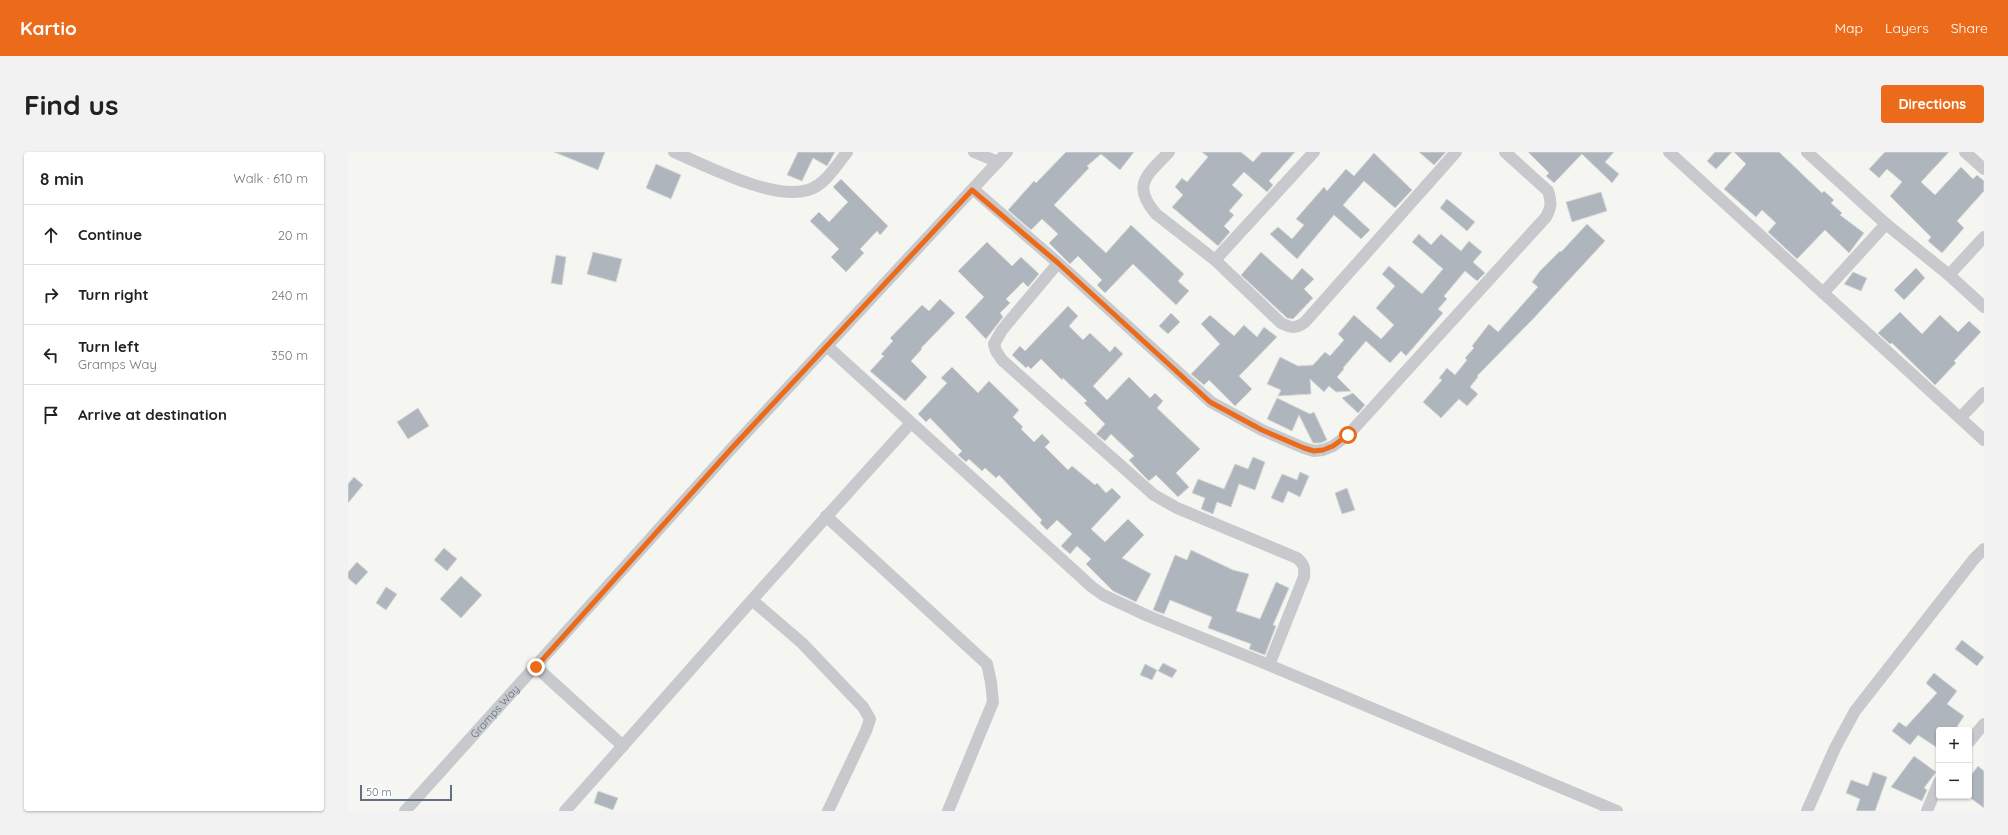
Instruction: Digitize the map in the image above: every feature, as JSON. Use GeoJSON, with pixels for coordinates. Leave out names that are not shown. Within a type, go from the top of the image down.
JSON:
{"type":"FeatureCollection","features":[{"type":"Feature","properties":{"kind":"street"},"geometry":{"type":"LineString","coordinates":[[674,152],[754,185],[793,192],[809,190],[818,184],[830,174],[847,152]]}},
{"type":"Feature","properties":{"kind":"street"},"geometry":{"type":"LineString","coordinates":[[974,152],[998,162]]}},
{"type":"Feature","properties":{"kind":"street","name":"Gramps Way"},"geometry":{"type":"LineString","coordinates":[[405,811],[731,449],[828,347],[1007,152]]}},
{"type":"Feature","properties":{"kind":"street"},"geometry":{"type":"LineString","coordinates":[[1169,152],[1144,182],[1145,198],[1156,214],[1215,260],[1281,323],[1292,328],[1305,322],[1456,152]]}},
{"type":"Feature","properties":{"kind":"street"},"geometry":{"type":"LineString","coordinates":[[1215,260],[1314,152]]}},
{"type":"Feature","properties":{"kind":"street"},"geometry":{"type":"LineString","coordinates":[[972,190],[1058,263],[1210,402],[1262,430],[1304,448],[1323,450],[1342,441],[1348,435],[1546,217],[1550,209],[1551,200],[1548,191],[1505,152]]}},
{"type":"Feature","properties":{"kind":"street"},"geometry":{"type":"LineString","coordinates":[[1669,152],[1984,440]]}},
{"type":"Feature","properties":{"kind":"street"},"geometry":{"type":"LineString","coordinates":[[1807,152],[1886,224],[1984,307]]}},
{"type":"Feature","properties":{"kind":"street"},"geometry":{"type":"LineString","coordinates":[[1965,152],[1984,169]]}},
{"type":"Feature","properties":{"kind":"street"},"geometry":{"type":"LineString","coordinates":[[1823,293],[1886,224]]}},
{"type":"Feature","properties":{"kind":"street"},"geometry":{"type":"LineString","coordinates":[[1948,275],[1984,237]]}},
{"type":"Feature","properties":{"kind":"street"},"geometry":{"type":"LineString","coordinates":[[1058,263],[1002,330],[994,344],[996,351],[1002,360],[1154,495],[1177,508],[1297,558],[1303,563],[1305,568],[1304,577],[1269,665]]}},
{"type":"Feature","properties":{"kind":"street"},"geometry":{"type":"LineString","coordinates":[[828,347],[1083,580],[1103,595],[1617,811]]}},
{"type":"Feature","properties":{"kind":"street"},"geometry":{"type":"LineString","coordinates":[[1960,418],[1984,393]]}},
{"type":"Feature","properties":{"kind":"street"},"geometry":{"type":"LineString","coordinates":[[565,811],[753,601],[826,516],[911,423]]}},
{"type":"Feature","properties":{"kind":"street"},"geometry":{"type":"LineString","coordinates":[[826,516],[986,664],[991,682],[993,702],[948,811]]}},
{"type":"Feature","properties":{"kind":"street"},"geometry":{"type":"LineString","coordinates":[[1807,811],[1835,748],[1856,712],[1974,559],[1984,549]]}},
{"type":"Feature","properties":{"kind":"street"},"geometry":{"type":"LineString","coordinates":[[753,601],[802,643],[864,707],[870,719],[866,731],[828,811]]}},
{"type":"Feature","properties":{"kind":"street"},"geometry":{"type":"LineString","coordinates":[[536,667],[623,746]]}},
{"type":"Feature","properties":{"kind":"street"},"geometry":{"type":"LineString","coordinates":[[1972,738],[1984,724]]}},
{"type":"Feature","properties":{"kind":"street"},"geometry":{"type":"LineString","coordinates":[[1927,811],[1936,789]]}},
{"type":"Feature","properties":{"kind":"building"},"geometry":{"type":"Polygon","coordinates":[[[554,152],[605,152],[598,170],[554,152]]]}},
{"type":"Feature","properties":{"kind":"building"},"geometry":{"type":"Polygon","coordinates":[[[798,152],[835,152],[827,166],[813,158],[802,181],[787,175],[798,152]]]}},
{"type":"Feature","properties":{"kind":"building"},"geometry":{"type":"Polygon","coordinates":[[[1066,152],[1134,152],[1120,170],[1101,154],[1087,166],[1089,168],[1054,205],[1106,253],[1131,225],[1184,274],[1178,281],[1189,291],[1176,305],[1133,264],[1105,293],[1097,285],[1102,280],[1078,256],[1070,264],[1049,243],[1058,234],[1042,219],[1031,230],[1008,210],[1034,181],[1036,183],[1066,152]]]}},
{"type":"Feature","properties":{"kind":"building"},"geometry":{"type":"Polygon","coordinates":[[[1202,152],[1241,152],[1253,162],[1262,152],[1295,152],[1269,181],[1273,185],[1267,192],[1244,172],[1232,185],[1243,195],[1229,211],[1234,215],[1224,226],[1230,232],[1218,246],[1172,207],[1183,195],[1175,187],[1182,178],[1187,182],[1208,157],[1202,152]]]}},
{"type":"Feature","properties":{"kind":"building"},"geometry":{"type":"Polygon","coordinates":[[[1419,152],[1446,152],[1434,165],[1419,152]]]}},
{"type":"Feature","properties":{"kind":"building"},"geometry":{"type":"Polygon","coordinates":[[[1528,152],[1614,152],[1605,162],[1619,174],[1612,183],[1582,154],[1554,183],[1546,176],[1549,173],[1528,152]]]}},
{"type":"Feature","properties":{"kind":"building"},"geometry":{"type":"Polygon","coordinates":[[[1715,152],[1732,152],[1716,169],[1707,161],[1715,152]]]}},
{"type":"Feature","properties":{"kind":"building"},"geometry":{"type":"Polygon","coordinates":[[[1734,152],[1779,152],[1822,193],[1824,191],[1834,200],[1831,203],[1842,213],[1840,215],[1864,233],[1849,253],[1825,230],[1797,259],[1768,232],[1776,223],[1762,210],[1756,217],[1724,189],[1746,164],[1734,152]]]}},
{"type":"Feature","properties":{"kind":"building"},"geometry":{"type":"Polygon","coordinates":[[[1885,152],[1949,152],[1921,182],[1935,195],[1961,167],[1973,179],[1977,175],[1984,181],[1984,191],[1957,221],[1964,228],[1942,253],[1928,241],[1931,237],[1890,196],[1902,182],[1887,169],[1879,178],[1869,169],[1885,152]]]}},
{"type":"Feature","properties":{"kind":"building"},"geometry":{"type":"Polygon","coordinates":[[[1374,153],[1412,190],[1395,208],[1364,181],[1343,205],[1370,230],[1361,239],[1334,215],[1297,259],[1270,234],[1278,227],[1292,239],[1304,225],[1296,219],[1324,187],[1327,191],[1346,169],[1354,176],[1374,153]]]}},
{"type":"Feature","properties":{"kind":"building"},"geometry":{"type":"Polygon","coordinates":[[[656,164],[681,175],[671,199],[646,188],[656,164]]]}},
{"type":"Feature","properties":{"kind":"building"},"geometry":{"type":"Polygon","coordinates":[[[841,179],[888,226],[880,235],[877,231],[860,249],[864,253],[846,272],[831,257],[839,249],[810,221],[819,212],[829,222],[848,202],[833,187],[841,179]]]}},
{"type":"Feature","properties":{"kind":"building"},"geometry":{"type":"Polygon","coordinates":[[[1601,192],[1607,211],[1572,222],[1566,202],[1601,192]]]}},
{"type":"Feature","properties":{"kind":"building"},"geometry":{"type":"Polygon","coordinates":[[[1447,199],[1475,222],[1467,231],[1440,208],[1447,199]]]}},
{"type":"Feature","properties":{"kind":"building"},"geometry":{"type":"Polygon","coordinates":[[[1587,224],[1605,241],[1532,320],[1477,376],[1478,377],[1470,387],[1478,394],[1467,406],[1459,399],[1441,418],[1423,402],[1442,380],[1439,378],[1447,368],[1455,375],[1467,360],[1465,358],[1474,348],[1472,346],[1489,324],[1498,332],[1538,287],[1532,282],[1540,271],[1560,251],[1561,252],[1587,224]]]}},
{"type":"Feature","properties":{"kind":"building"},"geometry":{"type":"Polygon","coordinates":[[[1419,234],[1431,245],[1441,234],[1461,251],[1469,241],[1482,252],[1473,262],[1485,273],[1477,281],[1465,271],[1444,296],[1447,299],[1438,309],[1443,313],[1406,356],[1401,351],[1390,363],[1366,341],[1337,377],[1351,391],[1336,392],[1329,386],[1324,392],[1310,379],[1311,394],[1278,396],[1281,390],[1267,384],[1280,357],[1298,366],[1313,365],[1325,352],[1330,356],[1344,340],[1338,334],[1354,315],[1381,339],[1394,325],[1376,308],[1395,286],[1382,274],[1389,266],[1422,294],[1443,269],[1412,242],[1419,234]]]}},
{"type":"Feature","properties":{"kind":"building"},"geometry":{"type":"Polygon","coordinates":[[[987,242],[1012,266],[1021,257],[1039,274],[1028,287],[1023,282],[1006,299],[1010,303],[1000,313],[1003,317],[986,339],[965,317],[984,297],[958,271],[987,242]]]}},
{"type":"Feature","properties":{"kind":"building"},"geometry":{"type":"Polygon","coordinates":[[[593,252],[622,259],[616,282],[587,274],[593,252]]]}},
{"type":"Feature","properties":{"kind":"building"},"geometry":{"type":"Polygon","coordinates":[[[1261,252],[1292,280],[1302,268],[1314,279],[1304,289],[1313,298],[1293,319],[1287,318],[1241,275],[1261,252]]]}},
{"type":"Feature","properties":{"kind":"building"},"geometry":{"type":"Polygon","coordinates":[[[556,255],[566,257],[562,285],[551,283],[556,255]]]}},
{"type":"Feature","properties":{"kind":"building"},"geometry":{"type":"Polygon","coordinates":[[[1916,268],[1925,278],[1904,300],[1894,290],[1916,268]]]}},
{"type":"Feature","properties":{"kind":"building"},"geometry":{"type":"Polygon","coordinates":[[[1853,272],[1867,278],[1861,291],[1844,284],[1853,272]]]}},
{"type":"Feature","properties":{"kind":"building"},"geometry":{"type":"Polygon","coordinates":[[[940,299],[955,313],[921,348],[922,349],[911,361],[927,377],[905,401],[870,371],[884,356],[881,354],[893,341],[890,338],[922,305],[929,311],[940,299]]]}},
{"type":"Feature","properties":{"kind":"building"},"geometry":{"type":"Polygon","coordinates":[[[1068,306],[1078,316],[1069,326],[1083,340],[1090,333],[1110,352],[1115,346],[1123,354],[1093,386],[1107,400],[1129,377],[1150,398],[1155,393],[1163,401],[1157,408],[1200,449],[1176,473],[1189,487],[1178,497],[1156,475],[1149,481],[1129,460],[1134,456],[1111,434],[1105,441],[1096,434],[1105,424],[1084,403],[1087,401],[1063,378],[1062,380],[1041,359],[1031,369],[1028,366],[1026,368],[1012,355],[1020,346],[1025,351],[1068,306]]]}},
{"type":"Feature","properties":{"kind":"building"},"geometry":{"type":"Polygon","coordinates":[[[1900,312],[1922,334],[1940,315],[1958,332],[1969,321],[1981,332],[1954,361],[1956,363],[1935,385],[1892,343],[1890,344],[1878,333],[1900,312]]]}},
{"type":"Feature","properties":{"kind":"building"},"geometry":{"type":"Polygon","coordinates":[[[1171,313],[1180,322],[1168,334],[1159,326],[1171,313]]]}},
{"type":"Feature","properties":{"kind":"building"},"geometry":{"type":"Polygon","coordinates":[[[1210,315],[1234,336],[1244,325],[1257,337],[1264,327],[1277,337],[1239,376],[1252,389],[1235,406],[1209,380],[1204,385],[1191,374],[1220,344],[1201,324],[1210,315]]]}},
{"type":"Feature","properties":{"kind":"building"},"geometry":{"type":"Polygon","coordinates":[[[952,367],[978,393],[989,381],[1019,410],[1013,417],[1023,427],[1021,429],[1034,442],[1042,434],[1050,442],[1045,447],[1068,470],[1072,466],[1095,485],[1097,483],[1106,493],[1112,488],[1121,497],[1091,529],[1105,542],[1128,519],[1144,535],[1122,558],[1151,574],[1136,602],[1113,591],[1086,564],[1091,559],[1077,546],[1070,554],[1061,546],[1072,534],[1057,520],[1047,530],[1040,523],[1042,520],[999,475],[996,478],[985,468],[982,471],[969,459],[966,462],[958,455],[962,451],[930,418],[926,422],[918,414],[947,383],[941,378],[952,367]]]}},
{"type":"Feature","properties":{"kind":"building"},"geometry":{"type":"Polygon","coordinates":[[[1353,393],[1365,405],[1358,413],[1342,398],[1353,393]]]}},
{"type":"Feature","properties":{"kind":"building"},"geometry":{"type":"Polygon","coordinates":[[[1277,398],[1310,414],[1314,412],[1327,440],[1321,443],[1313,443],[1299,415],[1292,431],[1267,419],[1277,398]]]}},
{"type":"Feature","properties":{"kind":"building"},"geometry":{"type":"Polygon","coordinates":[[[418,408],[429,426],[408,439],[397,422],[418,408]]]}},
{"type":"Feature","properties":{"kind":"building"},"geometry":{"type":"Polygon","coordinates":[[[1253,457],[1265,462],[1255,490],[1239,484],[1231,507],[1217,502],[1213,514],[1201,509],[1205,498],[1192,493],[1198,479],[1224,489],[1235,464],[1248,469],[1253,457]]]}},
{"type":"Feature","properties":{"kind":"building"},"geometry":{"type":"Polygon","coordinates":[[[1300,472],[1309,476],[1300,497],[1288,491],[1283,503],[1271,498],[1282,474],[1297,480],[1300,472]]]}},
{"type":"Feature","properties":{"kind":"building"},"geometry":{"type":"Polygon","coordinates":[[[354,477],[363,485],[348,503],[348,484],[354,477]]]}},
{"type":"Feature","properties":{"kind":"building"},"geometry":{"type":"Polygon","coordinates":[[[1347,488],[1355,510],[1342,514],[1335,493],[1347,488]]]}},
{"type":"Feature","properties":{"kind":"building"},"geometry":{"type":"Polygon","coordinates":[[[444,548],[457,559],[447,571],[434,560],[444,548]]]}},
{"type":"Feature","properties":{"kind":"building"},"geometry":{"type":"Polygon","coordinates":[[[1191,550],[1233,570],[1249,574],[1236,611],[1260,619],[1276,582],[1289,588],[1273,625],[1276,626],[1265,655],[1249,649],[1251,644],[1208,628],[1212,617],[1170,600],[1164,614],[1153,610],[1175,555],[1187,560],[1191,550]]]}},
{"type":"Feature","properties":{"kind":"building"},"geometry":{"type":"Polygon","coordinates":[[[357,562],[368,572],[356,585],[348,578],[348,572],[357,562]]]}},
{"type":"Feature","properties":{"kind":"building"},"geometry":{"type":"Polygon","coordinates":[[[461,576],[482,595],[461,618],[440,599],[461,576]]]}},
{"type":"Feature","properties":{"kind":"building"},"geometry":{"type":"Polygon","coordinates":[[[386,587],[397,594],[386,610],[376,603],[386,587]]]}},
{"type":"Feature","properties":{"kind":"building"},"geometry":{"type":"Polygon","coordinates":[[[1962,640],[1984,657],[1977,666],[1955,649],[1962,640]]]}},
{"type":"Feature","properties":{"kind":"building"},"geometry":{"type":"Polygon","coordinates":[[[1163,663],[1177,670],[1172,678],[1158,671],[1163,663]]]}},
{"type":"Feature","properties":{"kind":"building"},"geometry":{"type":"Polygon","coordinates":[[[1145,664],[1157,670],[1152,680],[1140,675],[1145,664]]]}},
{"type":"Feature","properties":{"kind":"building"},"geometry":{"type":"Polygon","coordinates":[[[1934,673],[1957,691],[1947,704],[1964,716],[1957,727],[1936,727],[1936,747],[1918,735],[1910,745],[1892,731],[1899,722],[1906,727],[1937,693],[1926,683],[1934,673]]]}},
{"type":"Feature","properties":{"kind":"building"},"geometry":{"type":"Polygon","coordinates":[[[1914,756],[1936,772],[1924,788],[1927,790],[1922,801],[1891,787],[1914,756]]]}},
{"type":"Feature","properties":{"kind":"building"},"geometry":{"type":"Polygon","coordinates":[[[1978,766],[1984,771],[1984,808],[1972,799],[1972,774],[1978,766]]]}},
{"type":"Feature","properties":{"kind":"building"},"geometry":{"type":"Polygon","coordinates":[[[1873,772],[1887,777],[1875,811],[1856,811],[1860,799],[1846,793],[1851,780],[1868,786],[1873,772]]]}},
{"type":"Feature","properties":{"kind":"building"},"geometry":{"type":"Polygon","coordinates":[[[598,791],[618,798],[613,810],[594,803],[598,791]]]}},
{"type":"Feature","properties":{"kind":"route"},"geometry":{"type":"LineString","coordinates":[[536,667],[731,449],[828,347],[972,190],[1058,263],[1210,402],[1262,430],[1314,451],[1323,450],[1333,446],[1342,441],[1348,435]]}}]}
